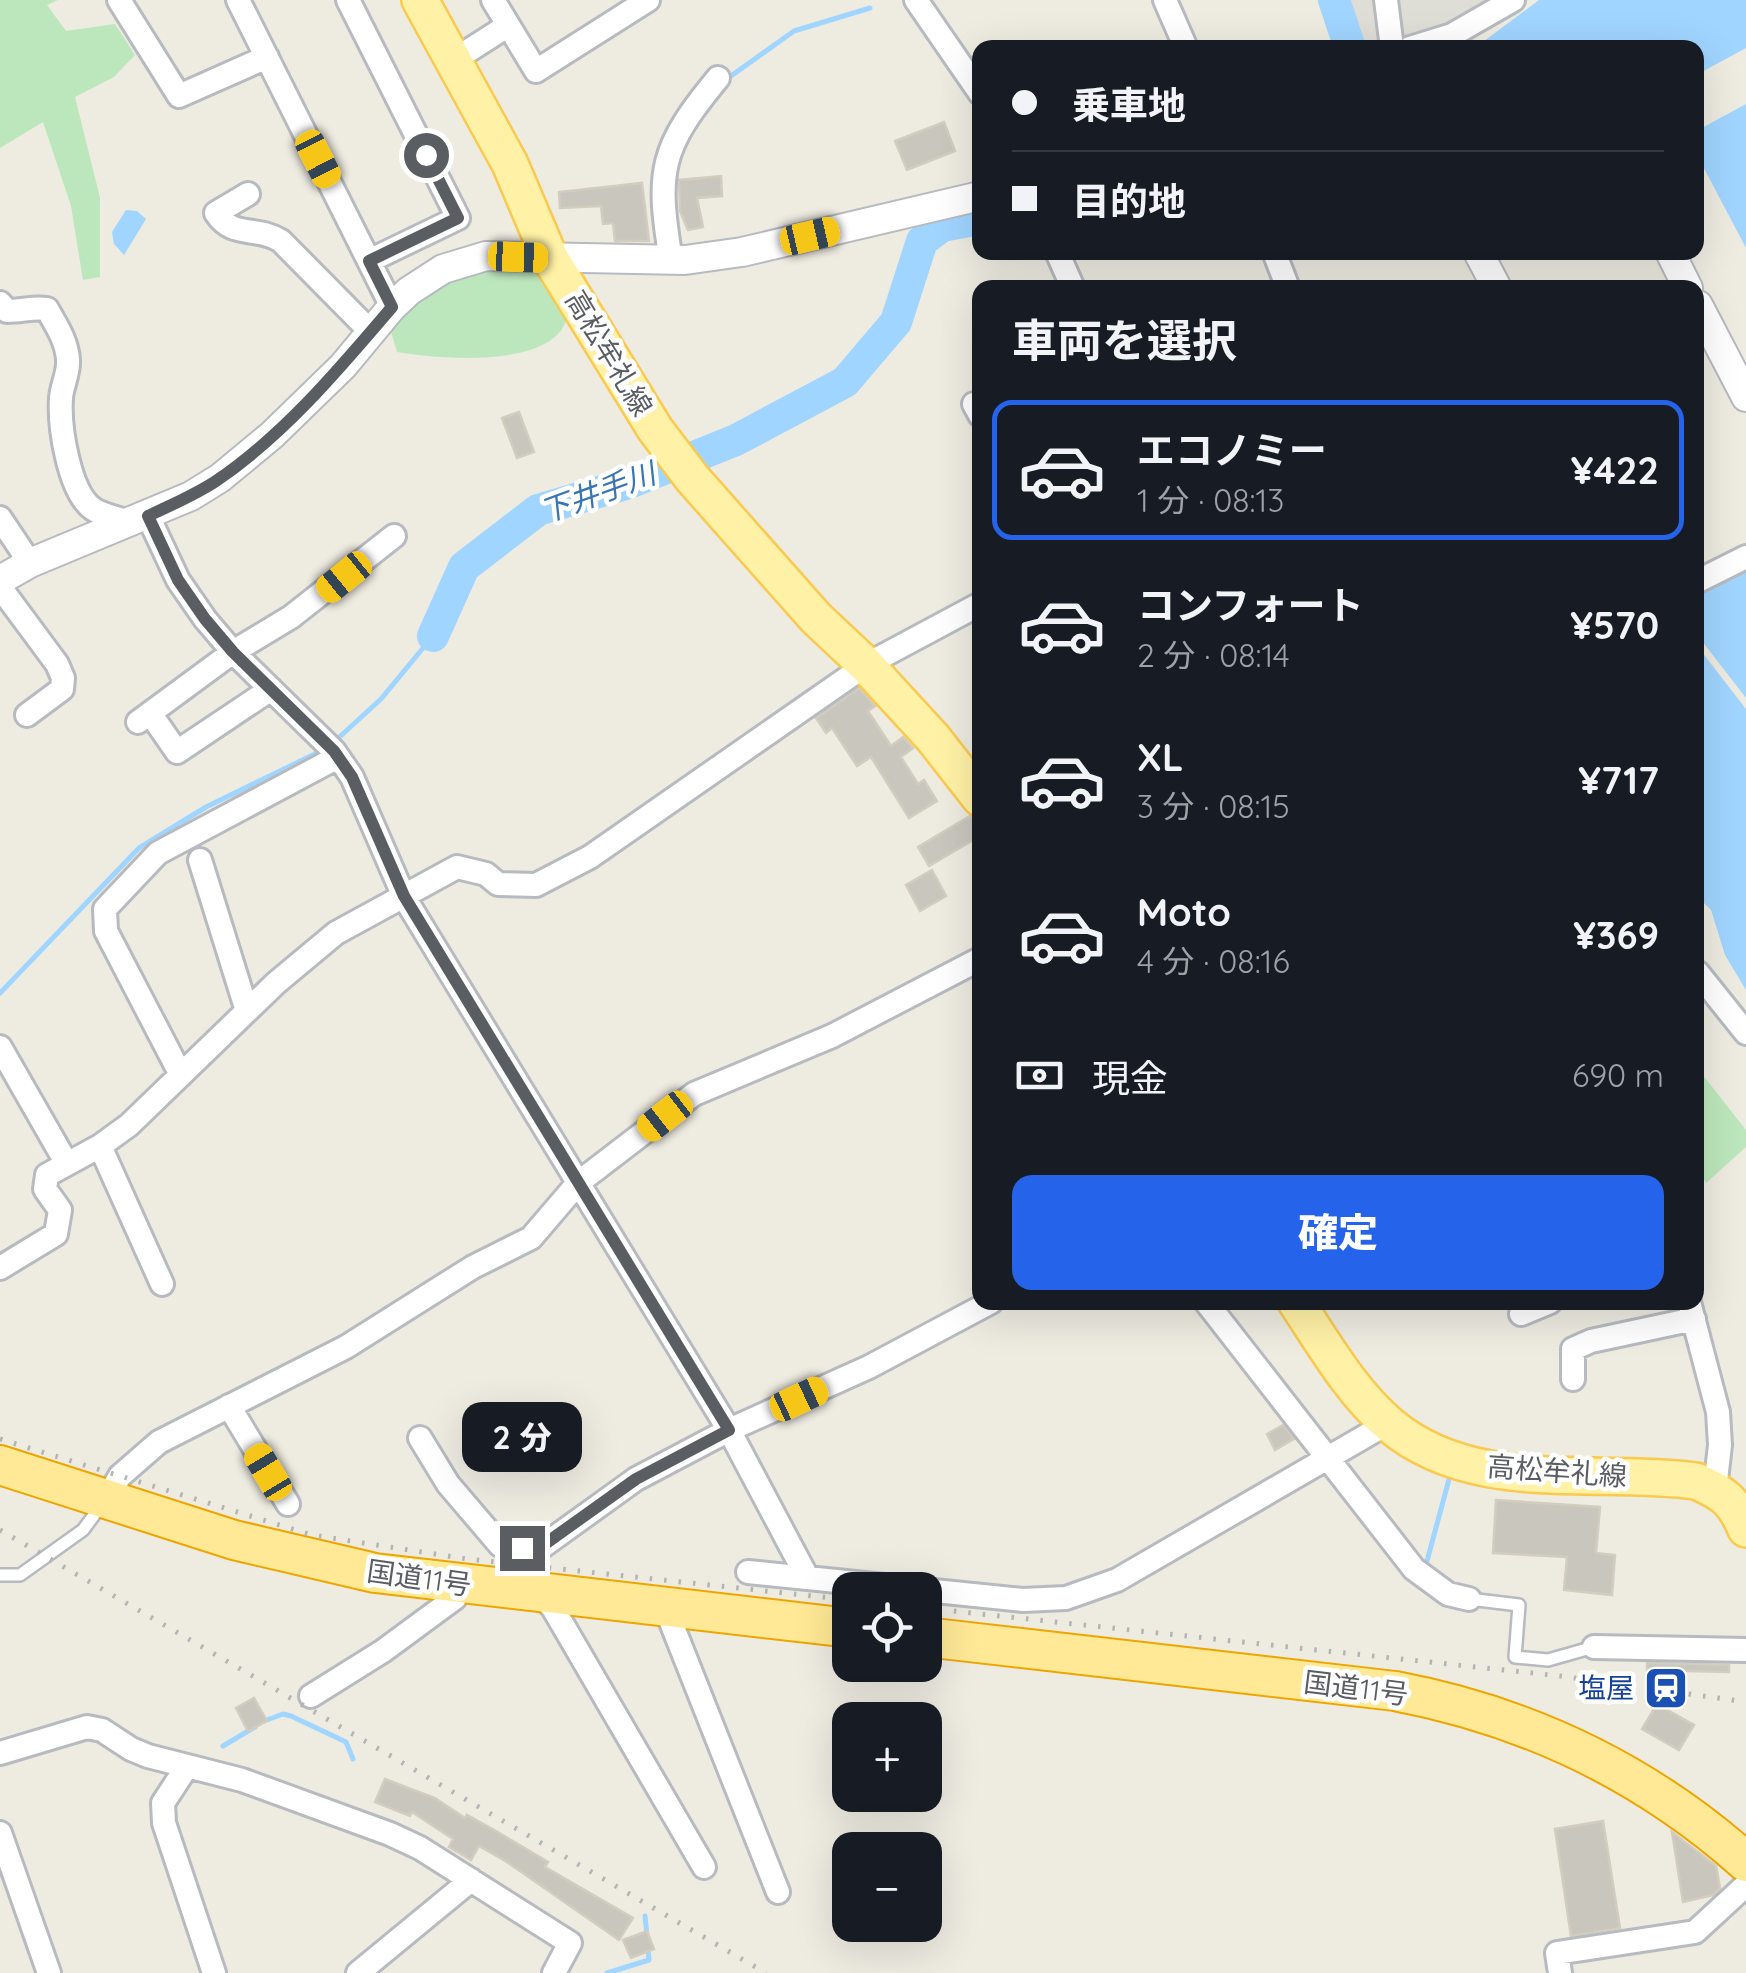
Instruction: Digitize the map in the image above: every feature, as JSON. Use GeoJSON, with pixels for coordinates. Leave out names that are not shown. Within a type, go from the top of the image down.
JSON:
{"type":"FeatureCollection","features":[{"type":"Feature","properties":{"kind":"highway","name":"国道11号"},"geometry":{"type":"LineString","coordinates":[[0,1466],[234,1540],[375,1573],[832,1626]]}},
{"type":"Feature","properties":{"kind":"highway","name":"国道11号"},"geometry":{"type":"LineString","coordinates":[[942,1639],[1395,1692],[1456,1703],[1517,1722],[1627,1774],[1693,1818],[1746,1862]]}},
{"type":"Feature","properties":{"kind":"main road","name":"高松牟礼線"},"geometry":{"type":"LineString","coordinates":[[420,0],[510,164],[550,258],[655,430],[816,618],[866,665],[933,738],[972,788]]}},
{"type":"Feature","properties":{"kind":"main road","name":"高松牟礼線"},"geometry":{"type":"LineString","coordinates":[[1301,1310],[1341,1368],[1388,1423],[1416,1444],[1459,1463],[1504,1472],[1670,1478],[1714,1489]]}},
{"type":"Feature","properties":{"kind":"main road"},"geometry":{"type":"LineString","coordinates":[[1714,1489],[1736,1505],[1746,1529]]}},
{"type":"Feature","properties":{"kind":"street"},"geometry":{"type":"LineString","coordinates":[[120,0],[179,96],[267,57]]}},
{"type":"Feature","properties":{"kind":"street"},"geometry":{"type":"LineString","coordinates":[[238,0],[392,307]]}},
{"type":"Feature","properties":{"kind":"street"},"geometry":{"type":"LineString","coordinates":[[348,0],[458,218],[369,261]]}},
{"type":"Feature","properties":{"kind":"street"},"geometry":{"type":"LineString","coordinates":[[493,0],[536,70],[648,0]]}},
{"type":"Feature","properties":{"kind":"street"},"geometry":{"type":"LineString","coordinates":[[916,0],[972,81]]}},
{"type":"Feature","properties":{"kind":"street"},"geometry":{"type":"LineString","coordinates":[[1165,0],[1182,40]]}},
{"type":"Feature","properties":{"kind":"street"},"geometry":{"type":"LineString","coordinates":[[1386,0],[1391,40]]}},
{"type":"Feature","properties":{"kind":"street"},"geometry":{"type":"LineString","coordinates":[[1436,40],[1452,35],[1512,0]]}},
{"type":"Feature","properties":{"kind":"street"},"geometry":{"type":"LineString","coordinates":[[454,60],[508,26]]}},
{"type":"Feature","properties":{"kind":"street"},"geometry":{"type":"LineString","coordinates":[[671,260],[662,203],[667,158],[676,134],[718,78]]}},
{"type":"Feature","properties":{"kind":"street"},"geometry":{"type":"LineString","coordinates":[[248,194],[216,213],[224,224],[236,231],[266,232],[281,241],[371,332]]}},
{"type":"Feature","properties":{"kind":"street"},"geometry":{"type":"LineString","coordinates":[[26,715],[62,689],[63,678],[0,584],[30,564],[191,496],[220,478],[272,435],[343,366],[409,291],[443,269],[486,256],[671,260],[742,252],[972,198]]}},
{"type":"Feature","properties":{"kind":"street"},"geometry":{"type":"LineString","coordinates":[[0,304],[7,311],[47,309],[67,347],[69,366],[61,396],[64,449],[72,476],[92,509],[139,519],[205,619],[233,652],[316,732],[352,777],[404,896],[729,1430],[807,1577]]}},
{"type":"Feature","properties":{"kind":"street"},"geometry":{"type":"LineString","coordinates":[[1704,322],[1746,398]]}},
{"type":"Feature","properties":{"kind":"street"},"geometry":{"type":"LineString","coordinates":[[0,518],[30,564]]}},
{"type":"Feature","properties":{"kind":"street"},"geometry":{"type":"LineString","coordinates":[[271,689],[177,752],[144,717],[233,652],[292,617],[394,536]]}},
{"type":"Feature","properties":{"kind":"street"},"geometry":{"type":"LineString","coordinates":[[1704,577],[1746,557]]}},
{"type":"Feature","properties":{"kind":"street"},"geometry":{"type":"LineString","coordinates":[[0,1268],[56,1234],[60,1210],[45,1190],[47,1175],[129,1125],[247,1011],[336,933],[457,867],[486,874],[498,884],[536,884],[590,857],[866,665],[972,608]]}},
{"type":"Feature","properties":{"kind":"street"},"geometry":{"type":"LineString","coordinates":[[182,1075],[106,931],[105,909],[158,853],[336,754]]}},
{"type":"Feature","properties":{"kind":"street"},"geometry":{"type":"LineString","coordinates":[[200,860],[247,1011]]}},
{"type":"Feature","properties":{"kind":"street"},"geometry":{"type":"LineString","coordinates":[[107,1498],[120,1476],[159,1442],[346,1347],[472,1267],[531,1238],[578,1183],[694,1094],[832,1036],[972,963]]}},
{"type":"Feature","properties":{"kind":"street"},"geometry":{"type":"LineString","coordinates":[[1704,980],[1746,1033]]}},
{"type":"Feature","properties":{"kind":"street"},"geometry":{"type":"LineString","coordinates":[[0,1046],[67,1164]]}},
{"type":"Feature","properties":{"kind":"street"},"geometry":{"type":"LineString","coordinates":[[100,1146],[162,1284]]}},
{"type":"Feature","properties":{"kind":"street"},"geometry":{"type":"LineString","coordinates":[[420,1438],[448,1484],[500,1545],[542,1546],[636,1479],[729,1430],[869,1367],[976,1310]]}},
{"type":"Feature","properties":{"kind":"street"},"geometry":{"type":"LineString","coordinates":[[1212,1310],[1414,1569],[1448,1594],[1468,1599]]}},
{"type":"Feature","properties":{"kind":"street"},"geometry":{"type":"LineString","coordinates":[[1521,1314],[1531,1310]]}},
{"type":"Feature","properties":{"kind":"street"},"geometry":{"type":"LineString","coordinates":[[1572,1379],[1574,1348],[1691,1310],[1718,1412],[1720,1444],[1714,1489]]}},
{"type":"Feature","properties":{"kind":"street"},"geometry":{"type":"LineString","coordinates":[[229,1406],[288,1504]]}},
{"type":"Feature","properties":{"kind":"street"},"geometry":{"type":"LineString","coordinates":[[748,1572],[1023,1600],[1066,1598],[1117,1580],[1388,1423]]}},
{"type":"Feature","properties":{"kind":"street"},"geometry":{"type":"LineString","coordinates":[[311,1696],[383,1651],[455,1598],[460,1585]]}},
{"type":"Feature","properties":{"kind":"street"},"geometry":{"type":"LineString","coordinates":[[539,1593],[553,1608],[704,1867]]}},
{"type":"Feature","properties":{"kind":"street"},"geometry":{"type":"LineString","coordinates":[[664,1607],[778,1892]]}},
{"type":"Feature","properties":{"kind":"street"},"geometry":{"type":"LineString","coordinates":[[1594,1647],[1746,1650]]}},
{"type":"Feature","properties":{"kind":"street"},"geometry":{"type":"LineString","coordinates":[[0,1754],[87,1727],[102,1730],[130,1749],[186,1768],[242,1780],[390,1834],[420,1848],[570,1943],[554,1973]]}},
{"type":"Feature","properties":{"kind":"street"},"geometry":{"type":"LineString","coordinates":[[186,1768],[164,1802],[164,1823],[214,1973]]}},
{"type":"Feature","properties":{"kind":"street"},"geometry":{"type":"LineString","coordinates":[[0,1833],[50,1973]]}},
{"type":"Feature","properties":{"kind":"street"},"geometry":{"type":"LineString","coordinates":[[367,1970],[471,1880]]}},
{"type":"Feature","properties":{"kind":"street"},"geometry":{"type":"LineString","coordinates":[[1560,1973],[1557,1954],[1695,1932],[1746,1885]]}},
{"type":"Feature","properties":{"kind":"lane"},"geometry":{"type":"LineString","coordinates":[[0,1575],[20,1575],[82,1530],[107,1498]]}},
{"type":"Feature","properties":{"kind":"lane"},"geometry":{"type":"LineString","coordinates":[[1468,1599],[1519,1605],[1515,1658],[1548,1660],[1594,1647]]}},
{"type":"Feature","properties":{"kind":"shaded area"},"geometry":{"type":"Polygon","coordinates":[[[1342,0],[1528,0],[1473,40],[1358,40],[1342,0]]]}},
{"type":"Feature","properties":{"kind":"green space"},"geometry":{"type":"Polygon","coordinates":[[[0,0],[58,0],[47,5],[66,31],[115,24],[135,55],[114,77],[75,97],[100,198],[100,277],[83,280],[71,206],[43,122],[0,148],[0,0]]]}},
{"type":"Feature","properties":{"kind":"green space"},"geometry":{"type":"Polygon","coordinates":[[[537,266],[571,307],[562,329],[549,341],[531,350],[484,357],[397,352],[387,318],[447,271],[537,266]]]}},
{"type":"Feature","properties":{"kind":"green space"},"geometry":{"type":"Polygon","coordinates":[[[1704,1077],[1746,1130],[1746,1147],[1706,1183],[1704,1077]]]}},
{"type":"Feature","properties":{"kind":"water"},"geometry":{"type":"Polygon","coordinates":[[[1539,0],[1746,0],[1746,48],[1704,71],[1704,40],[1485,40],[1539,0]]]}},
{"type":"Feature","properties":{"kind":"water"},"geometry":{"type":"Polygon","coordinates":[[[1746,104],[1746,248],[1704,168],[1704,127],[1746,104]]]}},
{"type":"Feature","properties":{"kind":"water"},"geometry":{"type":"Polygon","coordinates":[[[126,210],[137,211],[146,219],[124,255],[114,244],[112,232],[126,210]]]}},
{"type":"Feature","properties":{"kind":"water"},"geometry":{"type":"Polygon","coordinates":[[[1746,564],[1746,698],[1704,644],[1704,587],[1746,564]]]}},
{"type":"Feature","properties":{"kind":"water"},"geometry":{"type":"Polygon","coordinates":[[[1704,655],[1746,709],[1746,990],[1725,955],[1711,910],[1704,903],[1704,655]]]}},
{"type":"Feature","properties":{"kind":"building"},"geometry":{"type":"Polygon","coordinates":[[[944,122],[955,151],[907,170],[895,141],[944,122]]]}},
{"type":"Feature","properties":{"kind":"building"},"geometry":{"type":"Polygon","coordinates":[[[721,176],[722,196],[697,198],[703,227],[688,230],[680,211],[679,180],[721,176]]]}},
{"type":"Feature","properties":{"kind":"building"},"geometry":{"type":"Polygon","coordinates":[[[642,183],[649,241],[615,241],[613,223],[603,224],[601,206],[560,208],[559,192],[642,183]]]}},
{"type":"Feature","properties":{"kind":"building"},"geometry":{"type":"Polygon","coordinates":[[[519,412],[534,452],[517,458],[502,418],[519,412]]]}},
{"type":"Feature","properties":{"kind":"building"},"geometry":{"type":"Polygon","coordinates":[[[859,688],[875,706],[868,711],[891,746],[903,737],[913,748],[901,757],[918,784],[924,780],[937,801],[909,818],[871,757],[857,766],[832,728],[826,733],[816,718],[859,688]]]}},
{"type":"Feature","properties":{"kind":"building"},"geometry":{"type":"Polygon","coordinates":[[[972,817],[972,841],[929,866],[918,847],[972,817]]]}},
{"type":"Feature","properties":{"kind":"building"},"geometry":{"type":"Polygon","coordinates":[[[932,870],[946,896],[920,911],[906,885],[932,870]]]}},
{"type":"Feature","properties":{"kind":"building"},"geometry":{"type":"Polygon","coordinates":[[[1283,1425],[1294,1439],[1275,1450],[1267,1434],[1283,1425]]]}},
{"type":"Feature","properties":{"kind":"building"},"geometry":{"type":"Polygon","coordinates":[[[1496,1500],[1600,1507],[1596,1553],[1615,1555],[1612,1595],[1564,1590],[1567,1557],[1493,1553],[1496,1500]]]}},
{"type":"Feature","properties":{"kind":"building"},"geometry":{"type":"Polygon","coordinates":[[[1647,1663],[1729,1665],[1729,1672],[1647,1670],[1647,1663]]]}},
{"type":"Feature","properties":{"kind":"building"},"geometry":{"type":"Polygon","coordinates":[[[254,1698],[267,1721],[248,1731],[236,1708],[254,1698]]]}},
{"type":"Feature","properties":{"kind":"building"},"geometry":{"type":"Polygon","coordinates":[[[1657,1704],[1694,1725],[1679,1750],[1642,1729],[1657,1704]]]}},
{"type":"Feature","properties":{"kind":"building"},"geometry":{"type":"Polygon","coordinates":[[[385,1779],[435,1798],[465,1818],[467,1815],[496,1831],[548,1862],[545,1867],[633,1918],[619,1940],[479,1846],[471,1860],[449,1847],[453,1839],[412,1812],[410,1816],[375,1802],[385,1779]]]}},
{"type":"Feature","properties":{"kind":"building"},"geometry":{"type":"Polygon","coordinates":[[[1603,1821],[1620,1928],[1571,1936],[1555,1829],[1603,1821]]]}},
{"type":"Feature","properties":{"kind":"building"},"geometry":{"type":"Polygon","coordinates":[[[1672,1832],[1716,1866],[1720,1888],[1713,1895],[1683,1902],[1672,1832]]]}},
{"type":"Feature","properties":{"kind":"building"},"geometry":{"type":"Polygon","coordinates":[[[647,1931],[654,1949],[631,1958],[623,1940],[647,1931]]]}},
{"type":"Feature","properties":{"kind":"waterway"},"geometry":{"type":"LineString","coordinates":[[1334,0],[1347,40]]}},
{"type":"Feature","properties":{"kind":"waterway"},"geometry":{"type":"LineString","coordinates":[[724,81],[794,31],[870,8]]}},
{"type":"Feature","properties":{"kind":"waterway","name":"下井手川"},"geometry":{"type":"LineString","coordinates":[[433,636],[464,567],[538,510],[629,483],[736,440],[845,382],[896,322],[922,241],[942,226],[972,220]]}},
{"type":"Feature","properties":{"kind":"waterway","name":"下井手川"},"geometry":{"type":"LineString","coordinates":[[334,742],[381,699],[433,636]]}},
{"type":"Feature","properties":{"kind":"waterway","name":"下井手川"},"geometry":{"type":"LineString","coordinates":[[0,993],[139,848],[206,807],[325,749]]}},
{"type":"Feature","properties":{"kind":"waterway"},"geometry":{"type":"LineString","coordinates":[[1427,1561],[1451,1472]]}},
{"type":"Feature","properties":{"kind":"waterway"},"geometry":{"type":"LineString","coordinates":[[264,1721],[283,1714],[291,1716],[346,1742],[353,1759]]}},
{"type":"Feature","properties":{"kind":"waterway"},"geometry":{"type":"LineString","coordinates":[[223,1746],[255,1727]]}},
{"type":"Feature","properties":{"kind":"waterway"},"geometry":{"type":"LineString","coordinates":[[645,1916],[647,1936]]}},
{"type":"Feature","properties":{"kind":"waterway"},"geometry":{"type":"LineString","coordinates":[[607,1973],[649,1960],[648,1947]]}},
{"type":"Feature","properties":{"kind":"railway"},"geometry":{"type":"LineString","coordinates":[[0,1439],[312,1535],[467,1559],[832,1598]]}},
{"type":"Feature","properties":{"kind":"railway"},"geometry":{"type":"LineString","coordinates":[[0,1530],[766,1973]]}},
{"type":"Feature","properties":{"kind":"railway"},"geometry":{"type":"LineString","coordinates":[[942,1610],[1560,1676],[1746,1702]]}},
{"type":"Feature","properties":{"kind":"place","name":"塩屋"},"geometry":{"type":"Point","coordinates":[1666,1688]}},
{"type":"Feature","properties":{"kind":"route"},"geometry":{"type":"LineString","coordinates":[[426,155],[458,218],[369,261],[392,307],[343,366],[272,435],[220,478],[148,516],[178,580],[205,619],[233,652],[334,751],[352,777],[404,896],[729,1430],[636,1479],[542,1546],[522,1548]]}}]}
